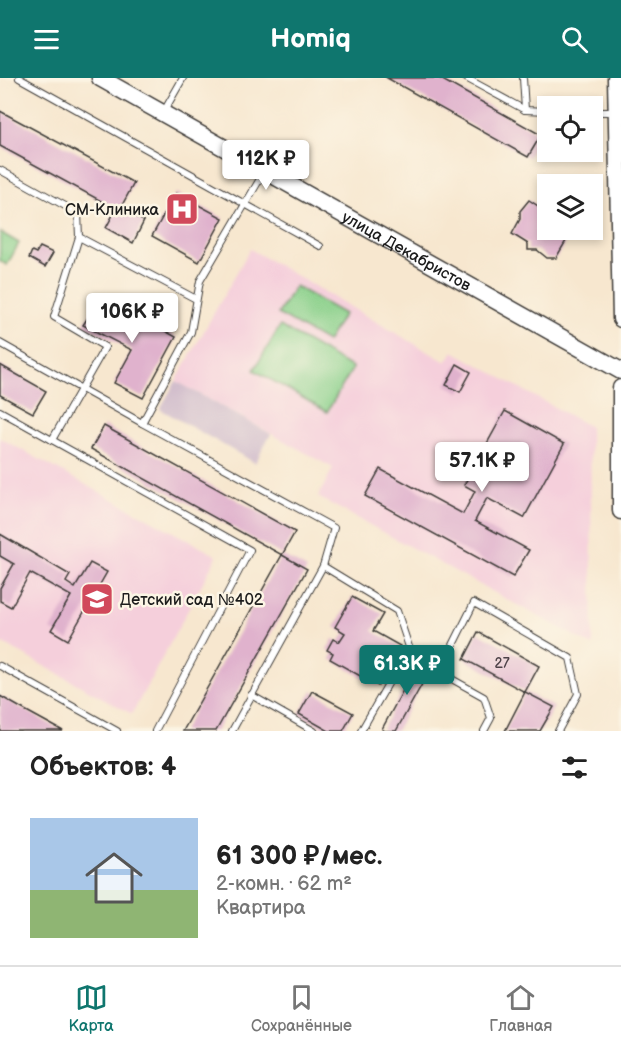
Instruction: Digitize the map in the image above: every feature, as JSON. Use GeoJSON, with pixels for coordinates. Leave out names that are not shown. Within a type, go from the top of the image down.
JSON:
{"type":"FeatureCollection","features":[{"type":"Feature","properties":{"kind":"main road","name":"улица Декабристов"},"geometry":{"type":"LineString","coordinates":[[100,78],[621,371]]}},
{"type":"Feature","properties":{"kind":"main road"},"geometry":{"type":"LineString","coordinates":[[616,78],[621,319]]}},
{"type":"Feature","properties":{"kind":"main road"},"geometry":{"type":"LineString","coordinates":[[621,388],[621,511]]}},
{"type":"Feature","properties":{"kind":"lane"},"geometry":{"type":"LineString","coordinates":[[19,78],[320,246]]}},
{"type":"Feature","properties":{"kind":"lane"},"geometry":{"type":"LineString","coordinates":[[163,113],[183,78]]}},
{"type":"Feature","properties":{"kind":"lane"},"geometry":{"type":"LineString","coordinates":[[466,78],[525,110],[537,111]]}},
{"type":"Feature","properties":{"kind":"lane"},"geometry":{"type":"LineString","coordinates":[[523,78],[525,110]]}},
{"type":"Feature","properties":{"kind":"lane"},"geometry":{"type":"LineString","coordinates":[[603,112],[616,112]]}},
{"type":"Feature","properties":{"kind":"lane"},"geometry":{"type":"LineString","coordinates":[[0,170],[78,213],[79,237],[54,317],[105,347],[52,440]]}},
{"type":"Feature","properties":{"kind":"lane"},"geometry":{"type":"LineString","coordinates":[[142,423],[191,332],[200,281],[247,204],[264,171]]}},
{"type":"Feature","properties":{"kind":"lane"},"geometry":{"type":"LineString","coordinates":[[79,237],[196,299]]}},
{"type":"Feature","properties":{"kind":"lane"},"geometry":{"type":"LineString","coordinates":[[0,343],[334,528],[323,566],[232,731]]}},
{"type":"Feature","properties":{"kind":"lane"},"geometry":{"type":"LineString","coordinates":[[0,411],[250,550],[155,731]]}},
{"type":"Feature","properties":{"kind":"lane"},"geometry":{"type":"LineString","coordinates":[[323,566],[397,611],[409,647],[361,731]]}},
{"type":"Feature","properties":{"kind":"lane"},"geometry":{"type":"LineString","coordinates":[[484,731],[491,718],[484,697],[450,678],[446,659],[474,603],[570,658],[578,694],[558,731]]}},
{"type":"Feature","properties":{"kind":"lane"},"geometry":{"type":"LineString","coordinates":[[0,666],[117,731]]}},
{"type":"Feature","properties":{"kind":"lane"},"geometry":{"type":"LineString","coordinates":[[251,695],[309,730]]}},
{"type":"Feature","properties":{"kind":"shaded area"},"geometry":{"type":"Polygon","coordinates":[[[250,249],[446,362],[453,351],[590,427],[593,646],[318,497],[333,468],[176,381],[250,249]]]}},
{"type":"Feature","properties":{"kind":"shaded area"},"geometry":{"type":"Polygon","coordinates":[[[176,381],[271,434],[255,463],[160,409],[176,381]]]}},
{"type":"Feature","properties":{"kind":"shaded area","name":"Детский сад №402"},"geometry":{"type":"Polygon","coordinates":[[[0,438],[217,556],[132,714],[0,642],[0,438]]]}},
{"type":"Feature","properties":{"kind":"green space"},"geometry":{"type":"Polygon","coordinates":[[[0,232],[19,243],[7,265],[0,261],[0,232]]]}},
{"type":"Feature","properties":{"kind":"green space"},"geometry":{"type":"Polygon","coordinates":[[[295,286],[344,314],[327,342],[278,314],[295,286]]]}},
{"type":"Feature","properties":{"kind":"green space"},"geometry":{"type":"Polygon","coordinates":[[[280,326],[353,368],[327,412],[254,370],[280,326]]]}},
{"type":"Feature","properties":{"kind":"building"},"geometry":{"type":"Polygon","coordinates":[[[387,78],[439,78],[537,133],[537,142],[528,157],[387,78]]]}},
{"type":"Feature","properties":{"kind":"building"},"geometry":{"type":"Polygon","coordinates":[[[0,111],[134,183],[120,209],[144,221],[133,243],[106,228],[116,209],[0,146],[0,111]]]}},
{"type":"Feature","properties":{"kind":"building"},"geometry":{"type":"Polygon","coordinates":[[[176,193],[223,218],[199,262],[152,236],[176,193]]]}},
{"type":"Feature","properties":{"kind":"building"},"geometry":{"type":"Polygon","coordinates":[[[529,200],[537,205],[537,240],[566,240],[556,258],[547,258],[537,250],[528,250],[528,244],[512,234],[520,219],[520,211],[529,200]]]}},
{"type":"Feature","properties":{"kind":"building"},"geometry":{"type":"Polygon","coordinates":[[[40,247],[53,253],[45,267],[29,258],[32,251],[36,253],[40,247]]]}},
{"type":"Feature","properties":{"kind":"building"},"geometry":{"type":"Polygon","coordinates":[[[102,296],[176,337],[143,398],[114,383],[132,350],[83,325],[102,296]]]}},
{"type":"Feature","properties":{"kind":"building"},"geometry":{"type":"Polygon","coordinates":[[[457,364],[471,372],[460,392],[446,385],[457,364]]]}},
{"type":"Feature","properties":{"kind":"building"},"geometry":{"type":"Polygon","coordinates":[[[0,365],[46,391],[33,413],[0,395],[0,365]]]}},
{"type":"Feature","properties":{"kind":"building"},"geometry":{"type":"Polygon","coordinates":[[[505,411],[564,444],[524,518],[487,498],[475,521],[529,550],[513,577],[365,496],[380,469],[463,514],[475,491],[464,485],[505,411]]]}},
{"type":"Feature","properties":{"kind":"building"},"geometry":{"type":"Polygon","coordinates":[[[104,426],[295,532],[282,555],[91,449],[104,426]]]}},
{"type":"Feature","properties":{"kind":"building"},"geometry":{"type":"Polygon","coordinates":[[[0,534],[70,575],[66,582],[75,588],[90,563],[107,572],[68,640],[51,630],[71,596],[30,573],[11,607],[0,601],[0,588],[14,564],[0,556],[0,534]]]}},
{"type":"Feature","properties":{"kind":"building"},"geometry":{"type":"Polygon","coordinates":[[[282,555],[307,569],[216,731],[183,731],[282,555]]]}},
{"type":"Feature","properties":{"kind":"building"},"geometry":{"type":"Polygon","coordinates":[[[352,597],[383,614],[373,631],[400,646],[378,686],[330,659],[333,653],[327,650],[333,639],[339,642],[345,633],[335,627],[352,597]]]}},
{"type":"Feature","properties":{"kind":"building"},"geometry":{"type":"Polygon","coordinates":[[[478,632],[539,666],[525,692],[464,659],[478,632]]]}},
{"type":"Feature","properties":{"kind":"building"},"geometry":{"type":"Polygon","coordinates":[[[420,659],[432,666],[396,731],[385,731],[382,729],[420,659]]]}},
{"type":"Feature","properties":{"kind":"building"},"geometry":{"type":"Polygon","coordinates":[[[312,691],[353,713],[343,731],[329,731],[299,714],[312,691]]]}},
{"type":"Feature","properties":{"kind":"building"},"geometry":{"type":"Polygon","coordinates":[[[525,692],[554,707],[540,731],[505,731],[525,692]]]}},
{"type":"Feature","properties":{"kind":"building"},"geometry":{"type":"Polygon","coordinates":[[[0,696],[21,708],[63,731],[0,731],[0,696]]]}},
{"type":"Feature","properties":{"kind":"place","name":"СМ-Клиника"},"geometry":{"type":"Point","coordinates":[182,209]}},
{"type":"Feature","properties":{"kind":"place","name":"Детский сад №402"},"geometry":{"type":"Point","coordinates":[97,599]}}]}
